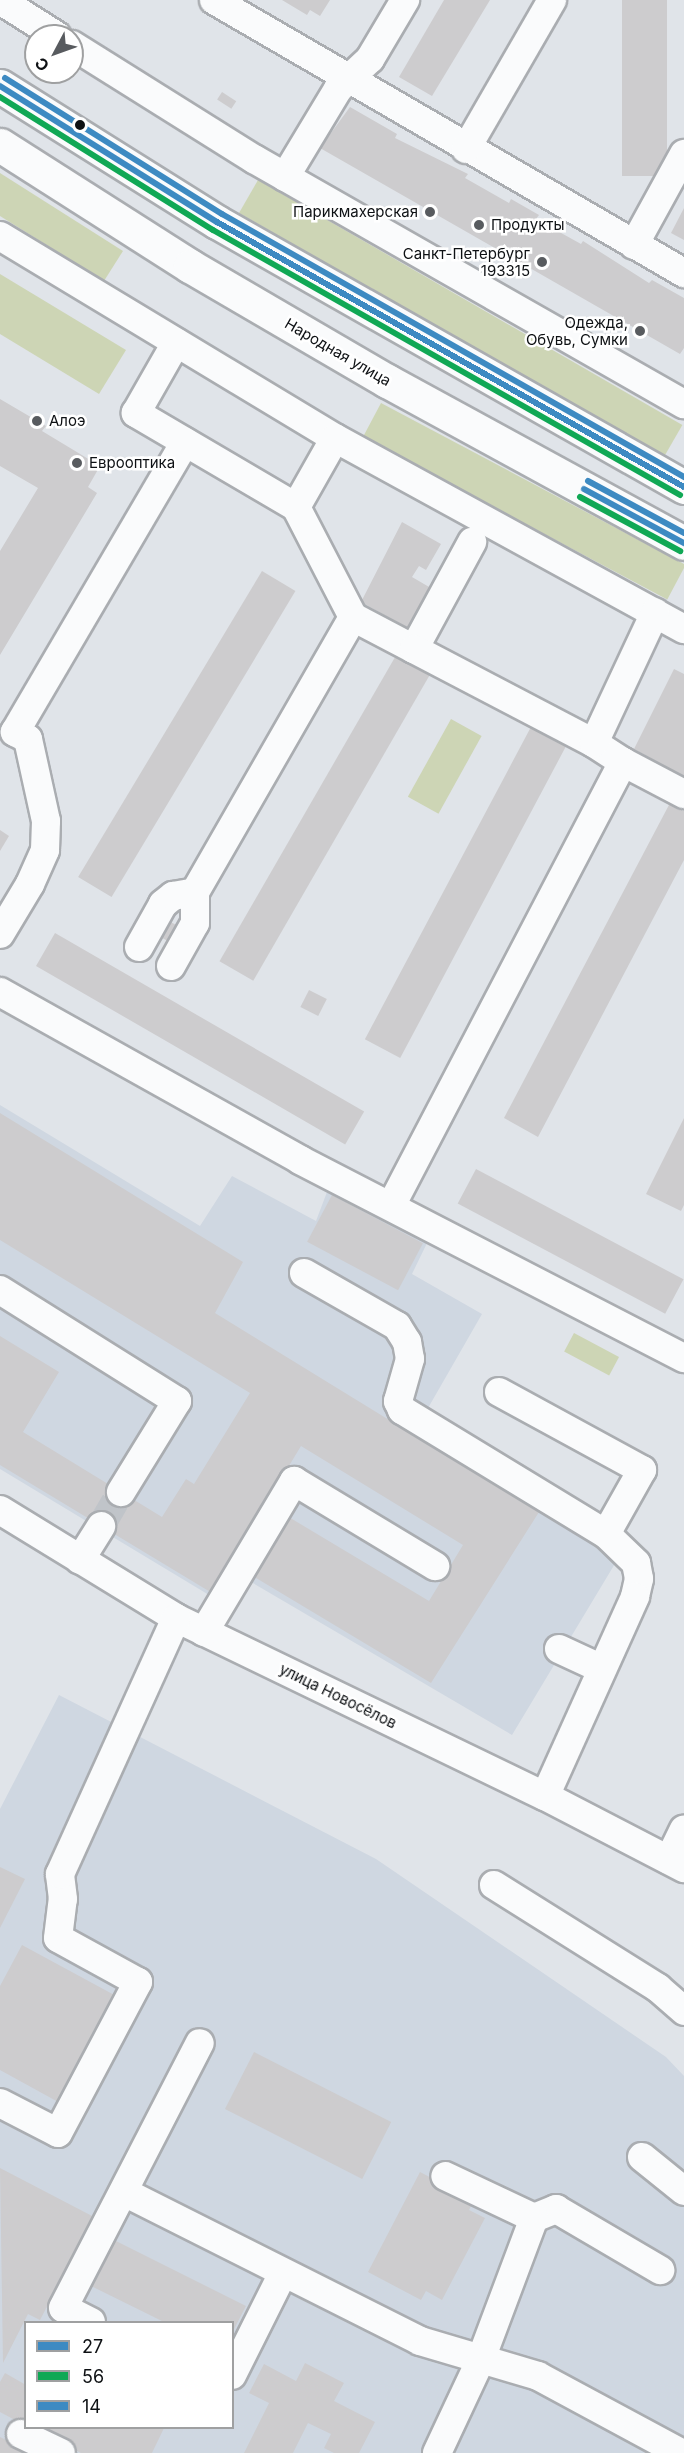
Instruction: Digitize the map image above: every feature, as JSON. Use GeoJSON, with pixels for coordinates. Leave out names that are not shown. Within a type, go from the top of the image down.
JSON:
{"type":"FeatureCollection","features":[{"type":"Feature","properties":{"kind":"main road"},"geometry":{"type":"LineString","coordinates":[[0,86],[225,227],[684,487]]}},
{"type":"Feature","properties":{"kind":"main road","name":"Народная улица"},"geometry":{"type":"LineString","coordinates":[[0,145],[190,266],[387,381],[684,543]]}},
{"type":"Feature","properties":{"kind":"street"},"geometry":{"type":"LineString","coordinates":[[0,0],[38,10],[48,24]]}},
{"type":"Feature","properties":{"kind":"street"},"geometry":{"type":"LineString","coordinates":[[214,0],[466,149],[684,273]]}},
{"type":"Feature","properties":{"kind":"street"},"geometry":{"type":"LineString","coordinates":[[285,177],[338,89],[370,59],[405,0]]}},
{"type":"Feature","properties":{"kind":"street"},"geometry":{"type":"LineString","coordinates":[[466,149],[552,0]]}},
{"type":"Feature","properties":{"kind":"street"},"geometry":{"type":"LineString","coordinates":[[84,52],[285,177],[683,400]]}},
{"type":"Feature","properties":{"kind":"street"},"geometry":{"type":"LineString","coordinates":[[634,245],[684,154]]}},
{"type":"Feature","properties":{"kind":"street"},"geometry":{"type":"LineString","coordinates":[[0,236],[335,438],[684,629]]}},
{"type":"Feature","properties":{"kind":"street"},"geometry":{"type":"LineString","coordinates":[[176,343],[136,413],[296,507],[353,617],[684,794]]}},
{"type":"Feature","properties":{"kind":"street"},"geometry":{"type":"LineString","coordinates":[[296,507],[335,438]]}},
{"type":"Feature","properties":{"kind":"street"},"geometry":{"type":"LineString","coordinates":[[0,933],[30,884],[45,850],[46,821],[28,740],[8,728],[185,442]]}},
{"type":"Feature","properties":{"kind":"street"},"geometry":{"type":"LineString","coordinates":[[414,649],[472,542]]}},
{"type":"Feature","properties":{"kind":"street"},"geometry":{"type":"LineString","coordinates":[[594,744],[656,613]]}},
{"type":"Feature","properties":{"kind":"street"},"geometry":{"type":"LineString","coordinates":[[171,966],[195,923],[195,891],[353,617]]}},
{"type":"Feature","properties":{"kind":"street"},"geometry":{"type":"LineString","coordinates":[[392,1204],[623,762]]}},
{"type":"Feature","properties":{"kind":"street"},"geometry":{"type":"LineString","coordinates":[[139,947],[163,904],[173,896],[195,891]]}},
{"type":"Feature","properties":{"kind":"street"},"geometry":{"type":"LineString","coordinates":[[0,992],[300,1160],[392,1204],[684,1358]]}},
{"type":"Feature","properties":{"kind":"street"},"geometry":{"type":"LineString","coordinates":[[304,1273],[398,1326],[407,1342],[410,1359],[398,1401],[402,1410],[606,1534],[636,1563],[639,1579],[602,1669],[545,1796]]}},
{"type":"Feature","properties":{"kind":"street"},"geometry":{"type":"LineString","coordinates":[[0,1290],[177,1401],[121,1492]]}},
{"type":"Feature","properties":{"kind":"street"},"geometry":{"type":"LineString","coordinates":[[499,1392],[642,1470],[606,1534]]}},
{"type":"Feature","properties":{"kind":"street"},"geometry":{"type":"LineString","coordinates":[[204,1632],[294,1481],[435,1566]]}},
{"type":"Feature","properties":{"kind":"street","name":"улица Новосёлов"},"geometry":{"type":"LineString","coordinates":[[0,1510],[176,1618],[545,1796],[676,1864]]}},
{"type":"Feature","properties":{"kind":"street"},"geometry":{"type":"LineString","coordinates":[[80,1560],[101,1526]]}},
{"type":"Feature","properties":{"kind":"street"},"geometry":{"type":"LineString","coordinates":[[0,2103],[58,2133],[138,1982],[58,1938],[63,1899],[60,1874],[176,1618]]}},
{"type":"Feature","properties":{"kind":"street"},"geometry":{"type":"LineString","coordinates":[[559,1649],[602,1669]]}},
{"type":"Feature","properties":{"kind":"street"},"geometry":{"type":"LineString","coordinates":[[676,1864],[684,1829]]}},
{"type":"Feature","properties":{"kind":"street"},"geometry":{"type":"LineString","coordinates":[[494,1886],[658,1988],[684,2011]]}},
{"type":"Feature","properties":{"kind":"street"},"geometry":{"type":"LineString","coordinates":[[89,2321],[63,2308],[126,2193],[200,2043]]}},
{"type":"Feature","properties":{"kind":"street"},"geometry":{"type":"LineString","coordinates":[[642,2157],[684,2191]]}},
{"type":"Feature","properties":{"kind":"street"},"geometry":{"type":"LineString","coordinates":[[445,2176],[534,2218]]}},
{"type":"Feature","properties":{"kind":"street"},"geometry":{"type":"LineString","coordinates":[[126,2193],[420,2341],[538,2376],[681,2453]]}},
{"type":"Feature","properties":{"kind":"street"},"geometry":{"type":"LineString","coordinates":[[437,2453],[481,2359],[534,2218],[556,2209],[660,2270]]}},
{"type":"Feature","properties":{"kind":"street"},"geometry":{"type":"LineString","coordinates":[[234,2371],[283,2272]]}},
{"type":"Feature","properties":{"kind":"street"},"geometry":{"type":"LineString","coordinates":[[21,2434],[61,2453]]}},
{"type":"Feature","properties":{"kind":"shaded area"},"geometry":{"type":"Polygon","coordinates":[[[0,1105],[200,1226],[232,1176],[316,1221],[327,1192],[428,1241],[412,1274],[482,1314],[416,1429],[619,1557],[512,1735],[229,1569],[209,1595],[0,1469],[0,1105]]]}},
{"type":"Feature","properties":{"kind":"shaded area"},"geometry":{"type":"Polygon","coordinates":[[[59,1695],[376,1859],[666,2057],[684,2076],[684,2453],[0,2453],[0,1809],[59,1695]]]}},
{"type":"Feature","properties":{"kind":"green space"},"geometry":{"type":"Polygon","coordinates":[[[0,173],[123,251],[104,281],[0,216],[0,173]]]}},
{"type":"Feature","properties":{"kind":"green space"},"geometry":{"type":"Polygon","coordinates":[[[258,180],[682,425],[663,458],[239,213],[258,180]]]}},
{"type":"Feature","properties":{"kind":"green space"},"geometry":{"type":"Polygon","coordinates":[[[0,274],[126,350],[99,394],[0,334],[0,274]]]}},
{"type":"Feature","properties":{"kind":"green space"},"geometry":{"type":"Polygon","coordinates":[[[381,403],[684,564],[667,599],[363,437],[381,403]]]}},
{"type":"Feature","properties":{"kind":"green space"},"geometry":{"type":"Polygon","coordinates":[[[451,719],[482,736],[438,814],[408,797],[451,719]]]}},
{"type":"Feature","properties":{"kind":"green space"},"geometry":{"type":"Polygon","coordinates":[[[574,1333],[619,1357],[609,1375],[564,1352],[574,1333]]]}},
{"type":"Feature","properties":{"kind":"building"},"geometry":{"type":"Polygon","coordinates":[[[282,0],[330,0],[320,16],[310,10],[307,15],[282,0]]]}},
{"type":"Feature","properties":{"kind":"building"},"geometry":{"type":"Polygon","coordinates":[[[444,0],[490,0],[432,96],[399,77],[444,0]]]}},
{"type":"Feature","properties":{"kind":"building"},"geometry":{"type":"Polygon","coordinates":[[[622,0],[667,0],[667,176],[622,176],[622,0]]]}},
{"type":"Feature","properties":{"kind":"building"},"geometry":{"type":"Polygon","coordinates":[[[222,92],[236,101],[231,109],[217,100],[222,92]]]}},
{"type":"Feature","properties":{"kind":"building"},"geometry":{"type":"Polygon","coordinates":[[[350,107],[397,134],[395,138],[468,174],[465,178],[509,203],[511,199],[539,215],[536,219],[581,244],[583,241],[649,283],[652,280],[684,298],[684,348],[680,354],[320,148],[350,107]]]}},
{"type":"Feature","properties":{"kind":"building"},"geometry":{"type":"Polygon","coordinates":[[[684,208],[684,240],[671,233],[684,208]]]}},
{"type":"Feature","properties":{"kind":"building"},"geometry":{"type":"Polygon","coordinates":[[[0,399],[46,426],[42,431],[100,466],[88,487],[97,493],[0,655],[0,551],[38,488],[0,466],[0,399]]]}},
{"type":"Feature","properties":{"kind":"building"},"geometry":{"type":"Polygon","coordinates":[[[402,522],[441,544],[426,570],[419,566],[412,577],[436,591],[413,631],[361,602],[402,522]]]}},
{"type":"Feature","properties":{"kind":"building"},"geometry":{"type":"Polygon","coordinates":[[[262,571],[295,591],[112,897],[78,877],[262,571]]]}},
{"type":"Feature","properties":{"kind":"building"},"geometry":{"type":"Polygon","coordinates":[[[398,652],[432,672],[253,981],[220,961],[398,652]]]}},
{"type":"Feature","properties":{"kind":"building"},"geometry":{"type":"Polygon","coordinates":[[[674,669],[684,674],[684,777],[634,749],[674,669]]]}},
{"type":"Feature","properties":{"kind":"building"},"geometry":{"type":"Polygon","coordinates":[[[532,725],[567,744],[400,1058],[365,1039],[532,725]]]}},
{"type":"Feature","properties":{"kind":"building"},"geometry":{"type":"Polygon","coordinates":[[[670,803],[684,811],[684,860],[538,1137],[504,1118],[670,803]]]}},
{"type":"Feature","properties":{"kind":"building"},"geometry":{"type":"Polygon","coordinates":[[[0,830],[9,836],[0,851],[0,830]]]}},
{"type":"Feature","properties":{"kind":"building"},"geometry":{"type":"Polygon","coordinates":[[[163,918],[182,928],[173,944],[155,934],[163,918]]]}},
{"type":"Feature","properties":{"kind":"building"},"geometry":{"type":"Polygon","coordinates":[[[55,933],[364,1112],[345,1144],[36,966],[55,933]]]}},
{"type":"Feature","properties":{"kind":"building"},"geometry":{"type":"Polygon","coordinates":[[[309,990],[327,999],[318,1016],[300,1007],[309,990]]]}},
{"type":"Feature","properties":{"kind":"building"},"geometry":{"type":"Polygon","coordinates":[[[0,1113],[243,1262],[215,1313],[539,1512],[431,1683],[251,1575],[287,1516],[429,1601],[463,1545],[301,1446],[212,1593],[0,1465],[0,1336],[59,1372],[23,1432],[162,1517],[186,1479],[194,1484],[250,1393],[0,1240],[0,1113]]]}},
{"type":"Feature","properties":{"kind":"building"},"geometry":{"type":"Polygon","coordinates":[[[684,1118],[684,1205],[681,1211],[646,1194],[684,1118]]]}},
{"type":"Feature","properties":{"kind":"building"},"geometry":{"type":"Polygon","coordinates":[[[476,1169],[683,1279],[665,1314],[458,1203],[476,1169]]]}},
{"type":"Feature","properties":{"kind":"building"},"geometry":{"type":"Polygon","coordinates":[[[332,1195],[423,1243],[398,1290],[307,1242],[332,1195]]]}},
{"type":"Feature","properties":{"kind":"building"},"geometry":{"type":"Polygon","coordinates":[[[0,1867],[25,1879],[0,1928],[0,1867]]]}},
{"type":"Feature","properties":{"kind":"building"},"geometry":{"type":"Polygon","coordinates":[[[22,1945],[118,1997],[60,2103],[0,2070],[0,1986],[22,1945]]]}},
{"type":"Feature","properties":{"kind":"building"},"geometry":{"type":"Polygon","coordinates":[[[254,2052],[391,2122],[362,2179],[225,2109],[254,2052]]]}},
{"type":"Feature","properties":{"kind":"building"},"geometry":{"type":"Polygon","coordinates":[[[0,2168],[94,2217],[40,2320],[28,2314],[3,2363],[0,2168]]]}},
{"type":"Feature","properties":{"kind":"building"},"geometry":{"type":"Polygon","coordinates":[[[420,2172],[474,2200],[469,2210],[485,2218],[442,2300],[426,2291],[421,2300],[368,2272],[420,2172]]]}},
{"type":"Feature","properties":{"kind":"building"},"geometry":{"type":"Polygon","coordinates":[[[112,2239],[246,2306],[234,2329],[234,2321],[162,2321],[89,2285],[112,2239]]]}},
{"type":"Feature","properties":{"kind":"building"},"geometry":{"type":"Polygon","coordinates":[[[305,2363],[344,2383],[334,2401],[375,2422],[359,2453],[334,2453],[324,2448],[331,2434],[308,2423],[293,2453],[244,2453],[269,2403],[249,2393],[264,2364],[296,2381],[305,2363]]]}},
{"type":"Feature","properties":{"kind":"building"},"geometry":{"type":"Polygon","coordinates":[[[5,2373],[24,2384],[24,2425],[0,2412],[0,2382],[5,2373]]]}},
{"type":"Feature","properties":{"kind":"building"},"geometry":{"type":"Polygon","coordinates":[[[32,2429],[164,2429],[152,2453],[81,2453],[32,2429]]]}},
{"type":"Feature","properties":{"kind":"building"},"geometry":{"type":"Polygon","coordinates":[[[0,2437],[33,2453],[0,2453],[0,2437]]]}},
{"type":"Feature","properties":{"kind":"tunnel"},"geometry":{"type":"LineString","coordinates":[[101,1526],[121,1492]]}},
{"type":"Feature","properties":{"kind":"transit line","name":"14"},"geometry":{"type":"LineString","coordinates":[[5,78],[222,214],[684,477]]}},
{"type":"Feature","properties":{"kind":"transit line","name":"27"},"geometry":{"type":"LineString","coordinates":[[0,86],[217,222],[684,487]]}},
{"type":"Feature","properties":{"kind":"transit line","name":"56"},"geometry":{"type":"LineString","coordinates":[[0,97],[213,230],[680,495]]}},
{"type":"Feature","properties":{"kind":"transit line","name":"14"},"geometry":{"type":"LineString","coordinates":[[588,481],[684,533]]}},
{"type":"Feature","properties":{"kind":"transit line","name":"27"},"geometry":{"type":"LineString","coordinates":[[584,489],[684,543]]}},
{"type":"Feature","properties":{"kind":"transit line","name":"56"},"geometry":{"type":"LineString","coordinates":[[580,497],[680,551]]}},
{"type":"Feature","properties":{"kind":"place","name":"Парикмахерская"},"geometry":{"type":"Point","coordinates":[430,212]}},
{"type":"Feature","properties":{"kind":"place","name":"Продукты"},"geometry":{"type":"Point","coordinates":[479,225]}},
{"type":"Feature","properties":{"kind":"place","name":"Санкт-Петербург 193315"},"geometry":{"type":"Point","coordinates":[542,262]}},
{"type":"Feature","properties":{"kind":"place","name":"Одежда, Обувь, Сумки"},"geometry":{"type":"Point","coordinates":[640,331]}},
{"type":"Feature","properties":{"kind":"place","name":"Алоэ"},"geometry":{"type":"Point","coordinates":[37,421]}},
{"type":"Feature","properties":{"kind":"place","name":"Еврооптика"},"geometry":{"type":"Point","coordinates":[77,463]}}]}
